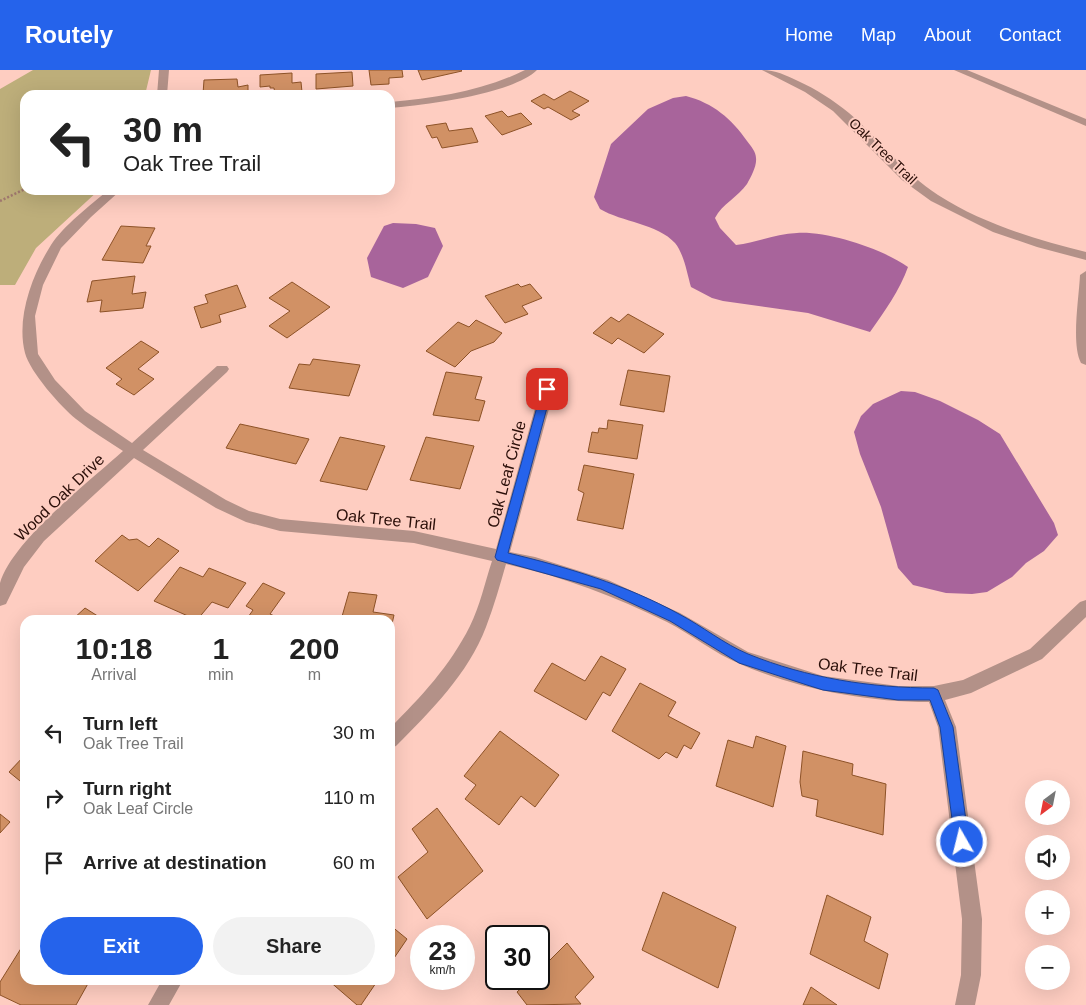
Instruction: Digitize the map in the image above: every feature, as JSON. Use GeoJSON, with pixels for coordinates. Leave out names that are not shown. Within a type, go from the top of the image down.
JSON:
{"type":"FeatureCollection","features":[{"type":"Feature","properties":{"kind":"street"},"geometry":{"type":"LineString","coordinates":[[162,90],[164,70]]}},
{"type":"Feature","properties":{"kind":"street"},"geometry":{"type":"LineString","coordinates":[[395,104],[463,95],[492,87],[532,70]]}},
{"type":"Feature","properties":{"kind":"street","name":"Oak Tree Trail"},"geometry":{"type":"LineString","coordinates":[[768,70],[810,89],[846,116],[877,149],[916,185],[961,213],[1015,237],[1086,256]]}},
{"type":"Feature","properties":{"kind":"street"},"geometry":{"type":"LineString","coordinates":[[959,70],[1086,123]]}},
{"type":"Feature","properties":{"kind":"street","name":"Oak Tree Trail"},"geometry":{"type":"LineString","coordinates":[[109,195],[87,214],[56,246],[37,285],[29,316],[32,354],[50,384],[80,415],[133,451],[221,504],[246,516],[280,525],[414,537],[535,564],[603,585],[674,618],[744,658],[814,681],[898,694],[934,694],[964,687],[1036,654],[1086,607]]}},
{"type":"Feature","properties":{"kind":"street"},"geometry":{"type":"LineString","coordinates":[[1086,275],[1083,341],[1086,360]]}},
{"type":"Feature","properties":{"kind":"street","name":"Wood Oak Drive"},"geometry":{"type":"LineString","coordinates":[[0,600],[19,562],[39,537],[222,369]]}},
{"type":"Feature","properties":{"kind":"street","name":"Oak Leaf Circle"},"geometry":{"type":"LineString","coordinates":[[395,735],[431,700],[461,658],[478,627],[501,557],[552,372]]}},
{"type":"Feature","properties":{"kind":"street"},"geometry":{"type":"LineString","coordinates":[[934,694],[947,727],[972,919],[971,975],[965,1005]]}},
{"type":"Feature","properties":{"kind":"street"},"geometry":{"type":"LineString","coordinates":[[158,1005],[170,985]]}},
{"type":"Feature","properties":{"kind":"path"},"geometry":{"type":"LineString","coordinates":[[0,201],[20,191]]}},
{"type":"Feature","properties":{"kind":"shaded area"},"geometry":{"type":"Polygon","coordinates":[[[33,70],[151,70],[146,90],[20,90],[20,195],[94,195],[36,248],[15,285],[0,285],[0,89],[33,70]]]}},
{"type":"Feature","properties":{"kind":"shaded area"},"geometry":{"type":"Polygon","coordinates":[[[686,96],[705,103],[721,113],[741,133],[755,154],[756,164],[747,184],[715,218],[720,228],[736,245],[774,236],[810,233],[855,242],[897,260],[908,267],[896,292],[870,332],[808,313],[712,298],[691,287],[681,253],[675,243],[668,237],[650,227],[600,209],[594,197],[611,144],[648,109],[673,98],[686,96]]]}},
{"type":"Feature","properties":{"kind":"shaded area"},"geometry":{"type":"Polygon","coordinates":[[[393,223],[416,224],[435,228],[443,246],[428,277],[403,288],[371,277],[367,258],[384,226],[393,223]]]}},
{"type":"Feature","properties":{"kind":"shaded area"},"geometry":{"type":"Polygon","coordinates":[[[901,391],[915,392],[940,401],[978,420],[1000,434],[1054,523],[1058,535],[1044,551],[1026,563],[1012,577],[987,592],[972,594],[946,593],[913,585],[898,568],[881,507],[860,454],[854,432],[861,416],[873,404],[901,391]]]}},
{"type":"Feature","properties":{"kind":"building"},"geometry":{"type":"Polygon","coordinates":[[[369,70],[402,70],[403,77],[389,78],[389,84],[371,85],[369,70]]]}},
{"type":"Feature","properties":{"kind":"building"},"geometry":{"type":"Polygon","coordinates":[[[418,70],[461,70],[462,71],[422,80],[418,70]]]}},
{"type":"Feature","properties":{"kind":"building"},"geometry":{"type":"Polygon","coordinates":[[[352,72],[353,86],[316,89],[316,74],[352,72]]]}},
{"type":"Feature","properties":{"kind":"building"},"geometry":{"type":"Polygon","coordinates":[[[292,73],[292,83],[301,82],[302,90],[274,90],[270,86],[260,87],[260,75],[292,73]]]}},
{"type":"Feature","properties":{"kind":"building"},"geometry":{"type":"Polygon","coordinates":[[[237,79],[238,87],[248,85],[248,90],[203,90],[204,80],[237,79]]]}},
{"type":"Feature","properties":{"kind":"building"},"geometry":{"type":"Polygon","coordinates":[[[570,91],[589,101],[572,111],[580,115],[571,120],[548,107],[544,109],[531,101],[544,94],[554,100],[570,91]]]}},
{"type":"Feature","properties":{"kind":"building"},"geometry":{"type":"Polygon","coordinates":[[[502,111],[508,117],[521,113],[532,124],[502,135],[485,116],[502,111]]]}},
{"type":"Feature","properties":{"kind":"building"},"geometry":{"type":"Polygon","coordinates":[[[446,123],[449,131],[472,128],[478,142],[442,148],[437,137],[432,138],[426,126],[446,123]]]}},
{"type":"Feature","properties":{"kind":"building"},"geometry":{"type":"Polygon","coordinates":[[[121,226],[155,228],[146,246],[151,246],[143,263],[102,260],[121,226]]]}},
{"type":"Feature","properties":{"kind":"building"},"geometry":{"type":"Polygon","coordinates":[[[135,276],[132,294],[146,292],[143,308],[100,312],[102,300],[87,302],[92,281],[135,276]]]}},
{"type":"Feature","properties":{"kind":"building"},"geometry":{"type":"Polygon","coordinates":[[[292,282],[330,307],[287,338],[269,326],[290,311],[269,298],[292,282]]]}},
{"type":"Feature","properties":{"kind":"building"},"geometry":{"type":"Polygon","coordinates":[[[518,284],[521,287],[530,284],[542,298],[522,306],[528,314],[505,323],[485,296],[518,284]]]}},
{"type":"Feature","properties":{"kind":"building"},"geometry":{"type":"Polygon","coordinates":[[[237,285],[246,307],[219,315],[221,322],[201,328],[194,307],[208,303],[205,295],[237,285]]]}},
{"type":"Feature","properties":{"kind":"building"},"geometry":{"type":"Polygon","coordinates":[[[628,314],[664,334],[644,353],[618,338],[612,344],[593,333],[611,317],[619,322],[628,314]]]}},
{"type":"Feature","properties":{"kind":"building"},"geometry":{"type":"Polygon","coordinates":[[[476,320],[502,333],[494,342],[471,351],[455,367],[426,351],[458,322],[469,327],[476,320]]]}},
{"type":"Feature","properties":{"kind":"building"},"geometry":{"type":"Polygon","coordinates":[[[141,341],[159,352],[138,369],[154,379],[134,395],[116,384],[122,379],[106,368],[141,341]]]}},
{"type":"Feature","properties":{"kind":"building"},"geometry":{"type":"Polygon","coordinates":[[[313,359],[360,365],[349,396],[289,388],[299,364],[310,365],[313,359]]]}},
{"type":"Feature","properties":{"kind":"building"},"geometry":{"type":"Polygon","coordinates":[[[628,370],[670,376],[664,412],[620,405],[628,370]]]}},
{"type":"Feature","properties":{"kind":"building"},"geometry":{"type":"Polygon","coordinates":[[[446,372],[482,377],[475,399],[485,401],[479,421],[433,415],[446,372]]]}},
{"type":"Feature","properties":{"kind":"building"},"geometry":{"type":"Polygon","coordinates":[[[608,420],[643,425],[637,459],[588,452],[592,432],[598,433],[599,428],[607,429],[608,420]]]}},
{"type":"Feature","properties":{"kind":"building"},"geometry":{"type":"Polygon","coordinates":[[[240,424],[309,439],[296,464],[226,448],[240,424]]]}},
{"type":"Feature","properties":{"kind":"building"},"geometry":{"type":"Polygon","coordinates":[[[340,437],[385,446],[367,490],[320,481],[340,437]]]}},
{"type":"Feature","properties":{"kind":"building"},"geometry":{"type":"Polygon","coordinates":[[[426,437],[474,446],[460,489],[410,480],[426,437]]]}},
{"type":"Feature","properties":{"kind":"building"},"geometry":{"type":"Polygon","coordinates":[[[584,465],[634,474],[623,529],[577,520],[584,493],[578,490],[584,465]]]}},
{"type":"Feature","properties":{"kind":"building"},"geometry":{"type":"Polygon","coordinates":[[[122,535],[129,540],[137,539],[149,547],[158,538],[179,551],[138,591],[95,561],[122,535]]]}},
{"type":"Feature","properties":{"kind":"building"},"geometry":{"type":"Polygon","coordinates":[[[180,567],[203,577],[209,568],[246,583],[228,608],[212,602],[201,615],[186,615],[154,601],[180,567]]]}},
{"type":"Feature","properties":{"kind":"building"},"geometry":{"type":"Polygon","coordinates":[[[263,583],[285,593],[270,614],[272,615],[250,615],[253,610],[246,606],[263,583]]]}},
{"type":"Feature","properties":{"kind":"building"},"geometry":{"type":"Polygon","coordinates":[[[349,592],[377,595],[373,612],[394,615],[342,615],[349,592]]]}},
{"type":"Feature","properties":{"kind":"building"},"geometry":{"type":"Polygon","coordinates":[[[85,608],[96,615],[77,615],[85,608]]]}},
{"type":"Feature","properties":{"kind":"building"},"geometry":{"type":"Polygon","coordinates":[[[601,656],[626,669],[610,696],[603,692],[586,720],[534,691],[552,663],[585,681],[601,656]]]}},
{"type":"Feature","properties":{"kind":"building"},"geometry":{"type":"Polygon","coordinates":[[[640,683],[676,702],[668,716],[700,733],[691,749],[684,745],[677,758],[666,752],[659,759],[612,731],[640,683]]]}},
{"type":"Feature","properties":{"kind":"building"},"geometry":{"type":"Polygon","coordinates":[[[500,731],[559,775],[535,807],[521,796],[499,825],[465,799],[476,785],[464,776],[500,731]]]}},
{"type":"Feature","properties":{"kind":"building"},"geometry":{"type":"Polygon","coordinates":[[[756,736],[786,746],[773,807],[716,786],[728,740],[753,748],[756,736]]]}},
{"type":"Feature","properties":{"kind":"building"},"geometry":{"type":"Polygon","coordinates":[[[803,751],[853,764],[852,775],[886,784],[883,835],[816,816],[818,800],[802,796],[800,782],[803,751]]]}},
{"type":"Feature","properties":{"kind":"building"},"geometry":{"type":"Polygon","coordinates":[[[20,760],[20,781],[9,772],[20,760]]]}},
{"type":"Feature","properties":{"kind":"building"},"geometry":{"type":"Polygon","coordinates":[[[437,808],[483,871],[427,919],[398,877],[428,852],[412,829],[437,808]]]}},
{"type":"Feature","properties":{"kind":"building"},"geometry":{"type":"Polygon","coordinates":[[[0,814],[10,822],[0,833],[0,814]]]}},
{"type":"Feature","properties":{"kind":"building"},"geometry":{"type":"Polygon","coordinates":[[[663,892],[736,927],[718,988],[642,950],[663,892]]]}},
{"type":"Feature","properties":{"kind":"building"},"geometry":{"type":"Polygon","coordinates":[[[827,895],[871,917],[864,941],[888,954],[879,989],[810,954],[827,895]]]}},
{"type":"Feature","properties":{"kind":"building"},"geometry":{"type":"Polygon","coordinates":[[[395,929],[407,939],[395,957],[395,929]]]}},
{"type":"Feature","properties":{"kind":"building"},"geometry":{"type":"Polygon","coordinates":[[[567,943],[594,977],[575,997],[581,1004],[527,1005],[517,992],[519,990],[550,990],[550,960],[567,943]]]}},
{"type":"Feature","properties":{"kind":"building"},"geometry":{"type":"Polygon","coordinates":[[[20,950],[20,985],[87,985],[76,1005],[21,1005],[0,995],[0,982],[20,950]]]}},
{"type":"Feature","properties":{"kind":"building"},"geometry":{"type":"Polygon","coordinates":[[[334,985],[375,985],[361,1005],[357,1005],[334,985]]]}},
{"type":"Feature","properties":{"kind":"building"},"geometry":{"type":"Polygon","coordinates":[[[811,987],[837,1005],[803,1005],[811,987]]]}},
{"type":"Feature","properties":{"kind":"route"},"geometry":{"type":"LineString","coordinates":[[547,389],[501,557],[535,564],[603,585],[674,618],[744,658],[807,679],[823,684],[898,694],[934,694],[947,727],[962,842]]}}]}
